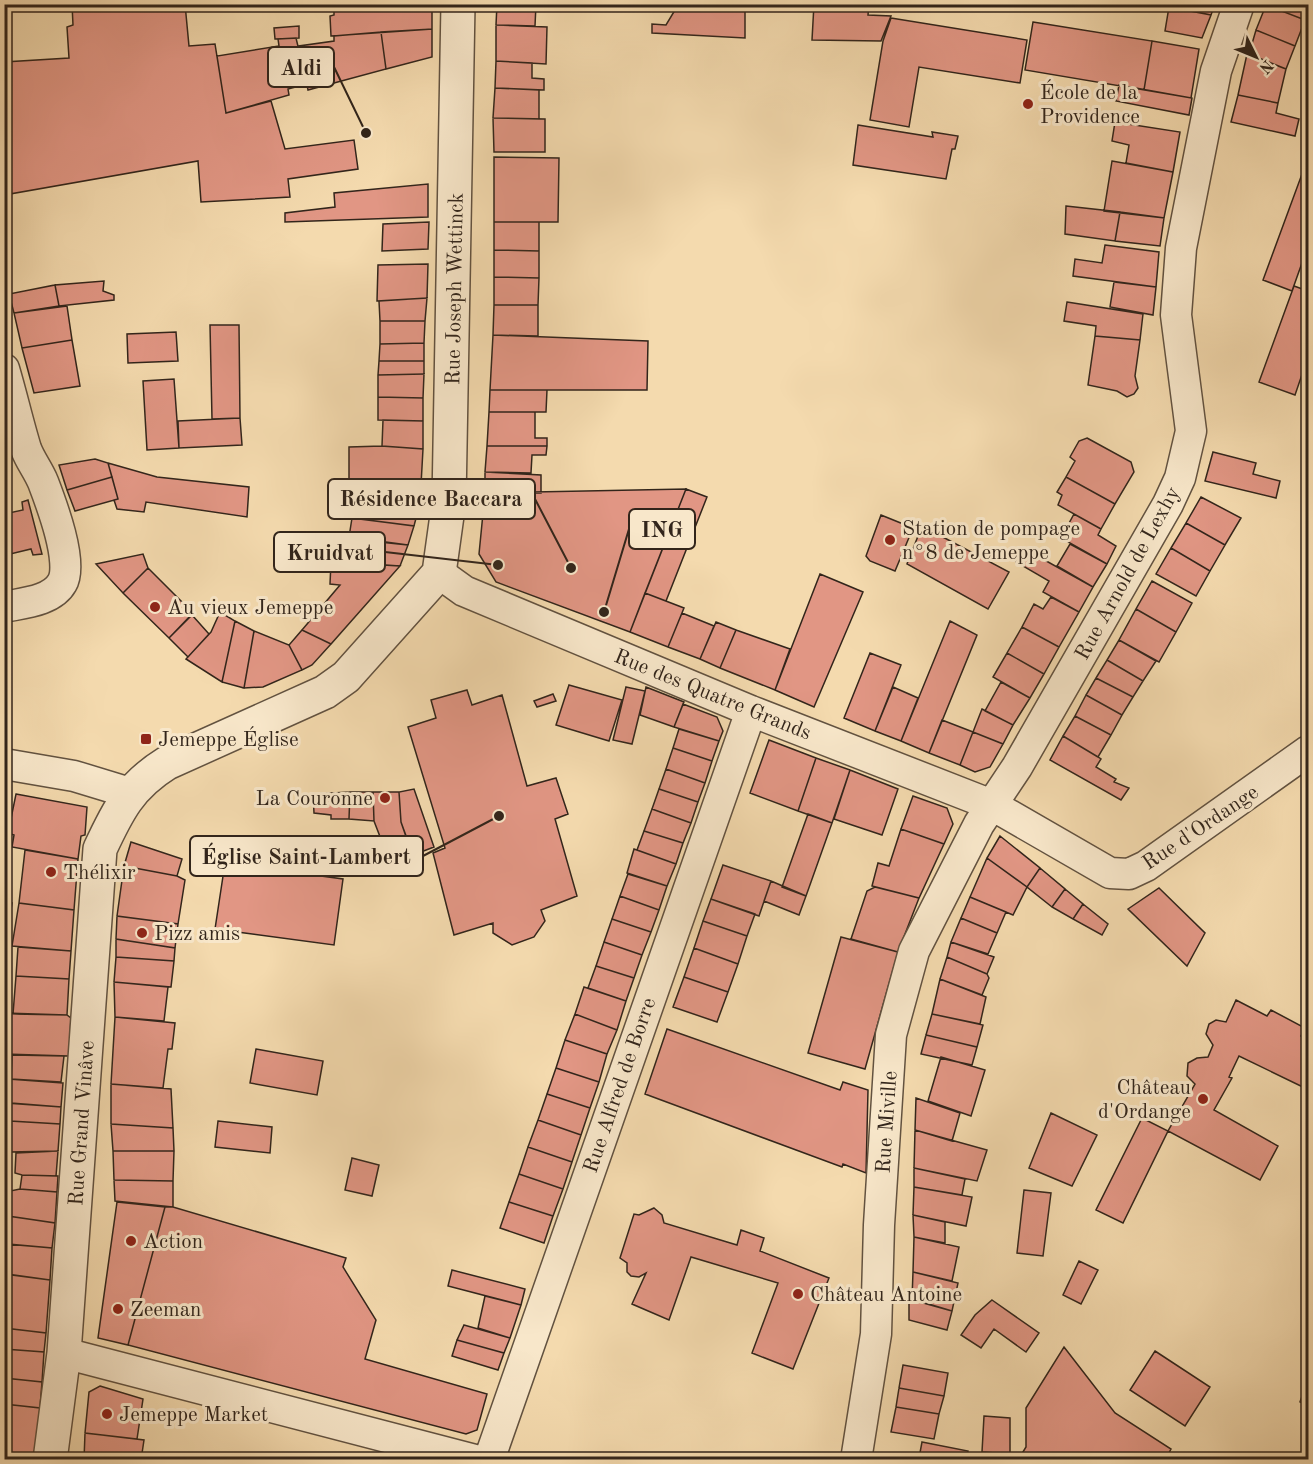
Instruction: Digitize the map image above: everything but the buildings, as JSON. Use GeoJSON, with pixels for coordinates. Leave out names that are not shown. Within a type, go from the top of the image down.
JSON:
{"type":"FeatureCollection","features":[{"type":"Feature","properties":{"kind":"street","name":"Rue Joseph Wettinck"},"geometry":{"type":"LineString","coordinates":[[439,573],[449,501],[458,4]]}},
{"type":"Feature","properties":{"kind":"street","name":"Rue Arnold de Lexhy"},"geometry":{"type":"LineString","coordinates":[[992,805],[1168,504],[1180,478],[1191,431],[1176,315],[1181,248],[1216,71],[1239,4]]}},
{"type":"Feature","properties":{"kind":"street"},"geometry":{"type":"LineString","coordinates":[[4,369],[27,452],[42,480],[52,508],[65,557],[66,573],[55,592],[43,598],[4,607]]}},
{"type":"Feature","properties":{"kind":"street","name":"Rue des Quatre Grands"},"geometry":{"type":"LineString","coordinates":[[439,573],[464,591],[751,711],[992,805]]}},
{"type":"Feature","properties":{"kind":"street","name":"Rue Grand Vinâve"},"geometry":{"type":"LineString","coordinates":[[50,1460],[64,1353],[100,849],[130,793],[147,776],[167,763],[325,692],[346,676],[439,573]]}},
{"type":"Feature","properties":{"kind":"street","name":"Rue Alfred de Borre"},"geometry":{"type":"LineString","coordinates":[[489,1460],[751,711]]}},
{"type":"Feature","properties":{"kind":"street","name":"Rue d'Ordange"},"geometry":{"type":"LineString","coordinates":[[992,805],[1110,873],[1129,874],[1146,866],[1308,752]]}},
{"type":"Feature","properties":{"kind":"street"},"geometry":{"type":"LineString","coordinates":[[4,764],[74,776],[130,793]]}},
{"type":"Feature","properties":{"kind":"street","name":"Rue Miville"},"geometry":{"type":"LineString","coordinates":[[856,1460],[876,1335],[879,1225],[891,1035],[914,951],[968,844],[992,805]]}},
{"type":"Feature","properties":{"kind":"street"},"geometry":{"type":"LineString","coordinates":[[64,1353],[475,1460]]}},
{"type":"Feature","properties":{"kind":"place","name":"École de la Providence"},"geometry":{"type":"Point","coordinates":[1028,104]}},
{"type":"Feature","properties":{"kind":"place","name":"Aldi"},"geometry":{"type":"Point","coordinates":[366,133]}},
{"type":"Feature","properties":{"kind":"place","name":"Station de pompage n°8 de Jemeppe"},"geometry":{"type":"Point","coordinates":[890,540]}},
{"type":"Feature","properties":{"kind":"place","name":"Kruidvat"},"geometry":{"type":"Point","coordinates":[498,565]}},
{"type":"Feature","properties":{"kind":"place","name":"Résidence Baccara"},"geometry":{"type":"Point","coordinates":[571,568]}},
{"type":"Feature","properties":{"kind":"place","name":"Au vieux Jemeppe"},"geometry":{"type":"Point","coordinates":[155,607]}},
{"type":"Feature","properties":{"kind":"place","name":"ING"},"geometry":{"type":"Point","coordinates":[604,612]}},
{"type":"Feature","properties":{"kind":"place","name":"Jemeppe Église"},"geometry":{"type":"Point","coordinates":[146,739]}},
{"type":"Feature","properties":{"kind":"place","name":"La Couronne"},"geometry":{"type":"Point","coordinates":[385,798]}},
{"type":"Feature","properties":{"kind":"place","name":"Église Saint-Lambert"},"geometry":{"type":"Point","coordinates":[499,816]}},
{"type":"Feature","properties":{"kind":"place","name":"Thélixir"},"geometry":{"type":"Point","coordinates":[51,872]}},
{"type":"Feature","properties":{"kind":"place","name":"Pizz amis"},"geometry":{"type":"Point","coordinates":[142,933]}},
{"type":"Feature","properties":{"kind":"place","name":"Château d'Ordange"},"geometry":{"type":"Point","coordinates":[1203,1099]}},
{"type":"Feature","properties":{"kind":"place","name":"Action"},"geometry":{"type":"Point","coordinates":[131,1241]}},
{"type":"Feature","properties":{"kind":"place","name":"Château Antoine"},"geometry":{"type":"Point","coordinates":[798,1294]}},
{"type":"Feature","properties":{"kind":"place","name":"Zeeman"},"geometry":{"type":"Point","coordinates":[118,1309]}},
{"type":"Feature","properties":{"kind":"place","name":"Jemeppe Market"},"geometry":{"type":"Point","coordinates":[107,1414]}}]}
